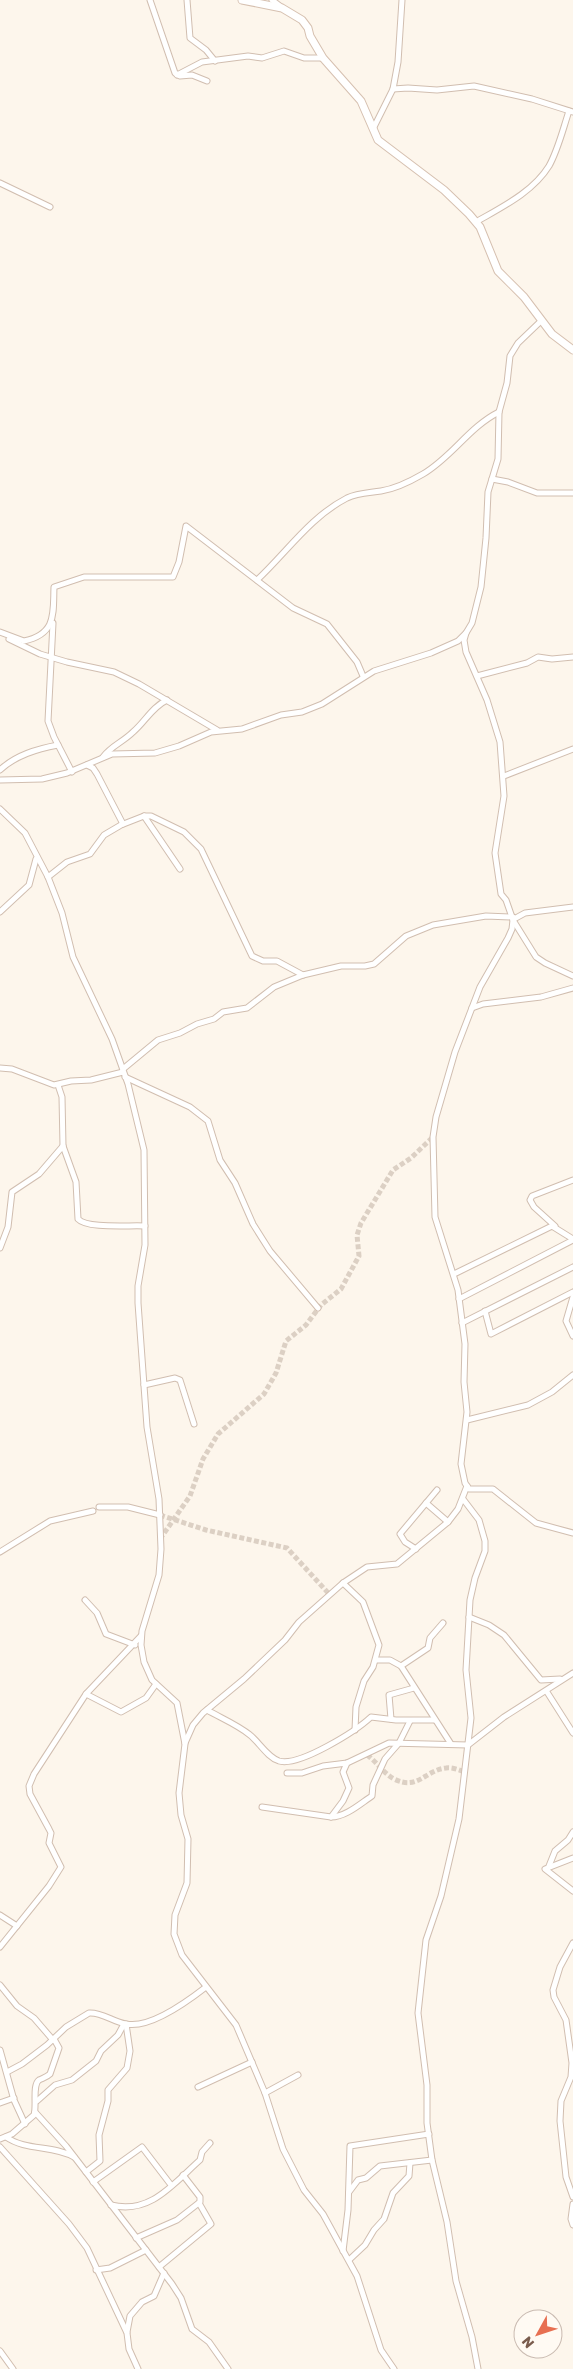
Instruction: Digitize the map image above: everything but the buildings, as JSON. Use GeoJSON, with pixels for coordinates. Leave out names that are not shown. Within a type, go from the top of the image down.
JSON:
{"type":"FeatureCollection","features":[{"type":"Feature","properties":{"kind":"street"},"geometry":{"type":"LineString","coordinates":[[150,0],[177,75]]}},
{"type":"Feature","properties":{"kind":"street"},"geometry":{"type":"LineString","coordinates":[[187,0],[190,38],[206,50],[214,61]]}},
{"type":"Feature","properties":{"kind":"street"},"geometry":{"type":"LineString","coordinates":[[242,0],[282,8]]}},
{"type":"Feature","properties":{"kind":"street"},"geometry":{"type":"LineString","coordinates":[[272,0],[294,14],[305,24],[323,58],[361,102],[378,140],[444,190],[476,222],[498,271],[558,340],[573,350]]}},
{"type":"Feature","properties":{"kind":"street"},"geometry":{"type":"LineString","coordinates":[[372,130],[394,89],[398,62],[402,0]]}},
{"type":"Feature","properties":{"kind":"street"},"geometry":{"type":"LineString","coordinates":[[177,75],[202,62],[248,56],[265,58],[284,51],[304,58],[323,58]]}},
{"type":"Feature","properties":{"kind":"street"},"geometry":{"type":"LineString","coordinates":[[177,75],[192,75],[207,81]]}},
{"type":"Feature","properties":{"kind":"street"},"geometry":{"type":"LineString","coordinates":[[394,89],[437,90],[474,86],[532,99],[571,112],[551,161],[539,179],[510,202],[476,222]]}},
{"type":"Feature","properties":{"kind":"street"},"geometry":{"type":"LineString","coordinates":[[0,182],[50,208]]}},
{"type":"Feature","properties":{"kind":"street"},"geometry":{"type":"LineString","coordinates":[[542,320],[518,343],[510,356],[507,383],[499,412],[500,450],[488,492],[481,587],[472,623],[464,640],[466,652],[495,723],[504,776],[502,816],[495,853],[501,894],[506,900],[513,919],[536,957],[545,964],[573,976]]}},
{"type":"Feature","properties":{"kind":"street"},"geometry":{"type":"LineString","coordinates":[[258,580],[305,529],[329,509],[348,498],[365,492],[381,491],[424,473],[487,418],[499,412]]}},
{"type":"Feature","properties":{"kind":"street"},"geometry":{"type":"LineString","coordinates":[[492,479],[508,482],[537,493],[573,493]]}},
{"type":"Feature","properties":{"kind":"street"},"geometry":{"type":"LineString","coordinates":[[72,772],[48,721],[54,587],[84,578],[174,576],[179,562],[186,526],[242,571],[258,580],[298,612],[327,624],[357,662],[363,676]]}},
{"type":"Feature","properties":{"kind":"street"},"geometry":{"type":"LineString","coordinates":[[0,634],[26,640],[46,630],[53,619]]}},
{"type":"Feature","properties":{"kind":"street"},"geometry":{"type":"LineString","coordinates":[[0,634],[33,651],[68,662],[96,666],[114,672],[218,730]]}},
{"type":"Feature","properties":{"kind":"street"},"geometry":{"type":"LineString","coordinates":[[0,780],[42,779],[72,772],[112,754],[155,753],[218,730],[242,730],[280,715],[314,708],[363,676],[386,666],[437,651],[458,641],[466,634]]}},
{"type":"Feature","properties":{"kind":"street"},"geometry":{"type":"LineString","coordinates":[[477,676],[527,663],[538,657],[552,659],[573,657]]}},
{"type":"Feature","properties":{"kind":"street"},"geometry":{"type":"LineString","coordinates":[[158,705],[160,696]]}},
{"type":"Feature","properties":{"kind":"street"},"geometry":{"type":"LineString","coordinates":[[103,757],[107,751],[134,732],[158,705],[167,700]]}},
{"type":"Feature","properties":{"kind":"street"},"geometry":{"type":"LineString","coordinates":[[0,770],[19,756],[58,745]]}},
{"type":"Feature","properties":{"kind":"street"},"geometry":{"type":"LineString","coordinates":[[504,776],[573,749]]}},
{"type":"Feature","properties":{"kind":"street"},"geometry":{"type":"LineString","coordinates":[[86,766],[95,770],[123,824]]}},
{"type":"Feature","properties":{"kind":"street"},"geometry":{"type":"LineString","coordinates":[[0,809],[25,834],[36,858],[48,877],[62,913],[73,957],[109,1032],[124,1073],[141,1131],[144,1150],[145,1226],[144,1258],[138,1293],[147,1427],[160,1515],[160,1568],[141,1635],[135,1645],[86,1694],[58,1734],[29,1786],[31,1798],[50,1831],[49,1843],[61,1867],[49,1886],[0,1947]]}},
{"type":"Feature","properties":{"kind":"street"},"geometry":{"type":"LineString","coordinates":[[144,816],[180,869]]}},
{"type":"Feature","properties":{"kind":"street"},"geometry":{"type":"LineString","coordinates":[[48,877],[67,862],[90,854],[104,835],[123,824],[144,816],[152,816],[184,832],[201,849],[252,956],[263,961],[277,962],[303,975]]}},
{"type":"Feature","properties":{"kind":"street"},"geometry":{"type":"LineString","coordinates":[[0,912],[28,885],[36,858]]}},
{"type":"Feature","properties":{"kind":"street"},"geometry":{"type":"LineString","coordinates":[[0,1068],[12,1069],[41,1082],[58,1085],[71,1081],[91,1080],[124,1073],[158,1040],[214,1019],[222,1012],[246,1008],[274,986],[303,975],[341,966],[374,964],[406,936],[433,925],[486,916],[513,919],[525,912],[573,907]]}},
{"type":"Feature","properties":{"kind":"street"},"geometry":{"type":"LineString","coordinates":[[394,2369],[381,2350],[361,2285],[349,2260],[323,2214],[304,2190],[283,2149],[265,2093],[236,2025],[182,1955],[174,1934],[175,1915],[187,1883],[189,1846],[179,1793],[185,1744],[193,1725],[207,1710],[244,1679],[285,1640],[300,1622],[343,1583],[367,1567],[397,1564],[448,1522],[463,1499],[466,1486],[461,1464],[467,1420],[464,1382],[466,1354],[460,1299],[454,1274],[434,1217],[433,1138],[437,1112],[472,1008],[480,987],[508,938],[513,919]]}},
{"type":"Feature","properties":{"kind":"street"},"geometry":{"type":"LineString","coordinates":[[472,1008],[483,1004],[541,997],[573,988]]}},
{"type":"Feature","properties":{"kind":"street"},"geometry":{"type":"LineString","coordinates":[[124,1073],[190,1107],[208,1121],[220,1160],[235,1183],[253,1224],[270,1251],[318,1308]]}},
{"type":"Feature","properties":{"kind":"street"},"geometry":{"type":"LineString","coordinates":[[58,1085],[62,1096],[63,1146],[76,1182],[78,1215],[81,1222],[94,1225],[145,1226]]}},
{"type":"Feature","properties":{"kind":"street"},"geometry":{"type":"LineString","coordinates":[[0,1248],[8,1227],[12,1192],[39,1174],[63,1146]]}},
{"type":"Feature","properties":{"kind":"street"},"geometry":{"type":"LineString","coordinates":[[460,1299],[573,1240],[534,1208],[530,1200],[538,1193],[573,1180]]}},
{"type":"Feature","properties":{"kind":"street"},"geometry":{"type":"LineString","coordinates":[[454,1274],[555,1226]]}},
{"type":"Feature","properties":{"kind":"street"},"geometry":{"type":"LineString","coordinates":[[462,1323],[573,1267]]}},
{"type":"Feature","properties":{"kind":"street"},"geometry":{"type":"LineString","coordinates":[[485,1311],[491,1334],[573,1292]]}},
{"type":"Feature","properties":{"kind":"street"},"geometry":{"type":"LineString","coordinates":[[573,1297],[566,1320],[573,1336]]}},
{"type":"Feature","properties":{"kind":"street"},"geometry":{"type":"LineString","coordinates":[[467,1420],[528,1405],[552,1392],[573,1375]]}},
{"type":"Feature","properties":{"kind":"street"},"geometry":{"type":"LineString","coordinates":[[144,1385],[175,1378],[180,1380],[194,1424]]}},
{"type":"Feature","properties":{"kind":"street"},"geometry":{"type":"LineString","coordinates":[[466,1486],[479,1490],[493,1489],[536,1523],[573,1533]]}},
{"type":"Feature","properties":{"kind":"street"},"geometry":{"type":"LineString","coordinates":[[416,1548],[405,1542],[400,1534],[437,1490]]}},
{"type":"Feature","properties":{"kind":"street"},"geometry":{"type":"LineString","coordinates":[[463,1499],[482,1527],[486,1541],[485,1551],[472,1592],[469,1618],[466,1670],[471,1718],[459,1819],[441,1896],[426,1940],[418,2002],[420,2042],[427,2085],[432,2160],[447,2222],[456,2281],[472,2336],[478,2369]]}},
{"type":"Feature","properties":{"kind":"street"},"geometry":{"type":"LineString","coordinates":[[426,1503],[448,1522]]}},
{"type":"Feature","properties":{"kind":"street"},"geometry":{"type":"LineString","coordinates":[[99,1507],[128,1507],[160,1515]]}},
{"type":"Feature","properties":{"kind":"street"},"geometry":{"type":"LineString","coordinates":[[0,1552],[50,1521],[93,1511]]}},
{"type":"Feature","properties":{"kind":"street"},"geometry":{"type":"LineString","coordinates":[[343,1583],[360,1598],[367,1608],[379,1644],[376,1660],[364,1681],[356,1706],[355,1730]]}},
{"type":"Feature","properties":{"kind":"street"},"geometry":{"type":"LineString","coordinates":[[86,1600],[97,1612],[106,1634],[135,1645]]}},
{"type":"Feature","properties":{"kind":"street"},"geometry":{"type":"LineString","coordinates":[[469,1618],[489,1625],[504,1635],[541,1680],[548,1681],[562,1678],[573,1673]]}},
{"type":"Feature","properties":{"kind":"street"},"geometry":{"type":"LineString","coordinates":[[401,1666],[428,1648],[430,1638],[443,1623]]}},
{"type":"Feature","properties":{"kind":"street"},"geometry":{"type":"LineString","coordinates":[[141,1635],[144,1662],[156,1684],[177,1703],[185,1744]]}},
{"type":"Feature","properties":{"kind":"street"},"geometry":{"type":"LineString","coordinates":[[376,1660],[390,1660],[401,1666],[451,1744]]}},
{"type":"Feature","properties":{"kind":"street"},"geometry":{"type":"LineString","coordinates":[[287,1774],[302,1773],[327,1765],[347,1763],[371,1753],[386,1744],[468,1745],[504,1717],[547,1692],[562,1678]]}},
{"type":"Feature","properties":{"kind":"street"},"geometry":{"type":"LineString","coordinates":[[86,1694],[121,1712],[146,1698],[156,1684]]}},
{"type":"Feature","properties":{"kind":"street"},"geometry":{"type":"LineString","coordinates":[[391,1720],[389,1695],[414,1688]]}},
{"type":"Feature","properties":{"kind":"street"},"geometry":{"type":"LineString","coordinates":[[547,1692],[573,1733]]}},
{"type":"Feature","properties":{"kind":"street"},"geometry":{"type":"LineString","coordinates":[[207,1710],[249,1734],[268,1754],[280,1761],[300,1759],[329,1746],[355,1730],[371,1717],[410,1721],[435,1720]]}},
{"type":"Feature","properties":{"kind":"street"},"geometry":{"type":"LineString","coordinates":[[262,1807],[331,1817],[340,1816],[372,1796],[373,1785],[383,1763],[399,1743],[410,1721]]}},
{"type":"Feature","properties":{"kind":"street"},"geometry":{"type":"LineString","coordinates":[[331,1817],[343,1802],[349,1788],[343,1772],[347,1763]]}},
{"type":"Feature","properties":{"kind":"street"},"geometry":{"type":"LineString","coordinates":[[573,1832],[568,1840],[555,1851],[549,1866],[545,1869],[573,1891]]}},
{"type":"Feature","properties":{"kind":"street"},"geometry":{"type":"LineString","coordinates":[[549,1866],[573,1858]]}},
{"type":"Feature","properties":{"kind":"street"},"geometry":{"type":"LineString","coordinates":[[0,1914],[17,1926]]}},
{"type":"Feature","properties":{"kind":"street"},"geometry":{"type":"LineString","coordinates":[[573,1943],[560,1967],[553,1990],[554,1997],[566,2016],[572,2063],[571,2077],[560,2107],[560,2121],[566,2177],[573,2197]]}},
{"type":"Feature","properties":{"kind":"street"},"geometry":{"type":"LineString","coordinates":[[0,1985],[16,2006],[34,2018],[59,2048],[50,2074],[38,2081],[35,2086],[37,2101],[32,2119],[3,2138]]}},
{"type":"Feature","properties":{"kind":"street"},"geometry":{"type":"LineString","coordinates":[[7,2072],[22,2064],[54,2040],[66,2027],[89,2013],[125,2024],[144,2023],[168,2012],[206,1987]]}},
{"type":"Feature","properties":{"kind":"street"},"geometry":{"type":"LineString","coordinates":[[37,2101],[55,2085],[72,2080],[96,2061],[101,2051],[118,2035],[125,2024]]}},
{"type":"Feature","properties":{"kind":"street"},"geometry":{"type":"LineString","coordinates":[[86,2172],[100,2161],[99,2135],[108,2101],[108,2090],[127,2066],[130,2050],[125,2024]]}},
{"type":"Feature","properties":{"kind":"street"},"geometry":{"type":"LineString","coordinates":[[0,2050],[14,2098],[25,2124]]}},
{"type":"Feature","properties":{"kind":"street"},"geometry":{"type":"LineString","coordinates":[[198,2087],[252,2062]]}},
{"type":"Feature","properties":{"kind":"street"},"geometry":{"type":"LineString","coordinates":[[265,2093],[298,2075]]}},
{"type":"Feature","properties":{"kind":"street"},"geometry":{"type":"LineString","coordinates":[[0,2103],[14,2098]]}},
{"type":"Feature","properties":{"kind":"street"},"geometry":{"type":"LineString","coordinates":[[35,2112],[76,2158],[110,2205],[164,2273],[181,2298],[192,2329],[209,2342],[228,2369]]}},
{"type":"Feature","properties":{"kind":"street"},"geometry":{"type":"LineString","coordinates":[[343,2251],[347,2226],[350,2146],[429,2134]]}},
{"type":"Feature","properties":{"kind":"street"},"geometry":{"type":"LineString","coordinates":[[3,2138],[20,2144],[63,2152],[76,2158]]}},
{"type":"Feature","properties":{"kind":"street"},"geometry":{"type":"LineString","coordinates":[[110,2205],[125,2208],[139,2207],[158,2197],[200,2160],[202,2152],[210,2143]]}},
{"type":"Feature","properties":{"kind":"street"},"geometry":{"type":"LineString","coordinates":[[0,2147],[79,2236],[90,2253],[96,2270],[127,2333]]}},
{"type":"Feature","properties":{"kind":"street"},"geometry":{"type":"LineString","coordinates":[[93,2182],[142,2147],[171,2186]]}},
{"type":"Feature","properties":{"kind":"street"},"geometry":{"type":"LineString","coordinates":[[349,2192],[358,2180],[366,2178],[380,2166],[432,2160]]}},
{"type":"Feature","properties":{"kind":"street"},"geometry":{"type":"LineString","coordinates":[[349,2260],[365,2245],[374,2230],[384,2219],[392,2193],[409,2176],[410,2163]]}},
{"type":"Feature","properties":{"kind":"street"},"geometry":{"type":"LineString","coordinates":[[136,2238],[177,2220],[199,2203],[201,2198],[183,2175]]}},
{"type":"Feature","properties":{"kind":"street"},"geometry":{"type":"LineString","coordinates":[[159,2267],[212,2224],[199,2203]]}},
{"type":"Feature","properties":{"kind":"street"},"geometry":{"type":"LineString","coordinates":[[573,2204],[571,2215],[573,2225]]}},
{"type":"Feature","properties":{"kind":"street"},"geometry":{"type":"LineString","coordinates":[[96,2270],[110,2268],[146,2250]]}},
{"type":"Feature","properties":{"kind":"street"},"geometry":{"type":"LineString","coordinates":[[138,2369],[129,2349],[127,2333],[130,2316],[142,2302],[154,2296],[164,2273]]}},
{"type":"Feature","properties":{"kind":"street"},"geometry":{"type":"LineString","coordinates":[[0,2351],[13,2369]]}},
{"type":"Feature","properties":{"kind":"tunnel"},"geometry":{"type":"LineString","coordinates":[[160,1539],[190,1496],[203,1459],[218,1434],[264,1394],[276,1373],[286,1341],[306,1325],[321,1305],[341,1289],[359,1256],[357,1235],[361,1223],[393,1170],[411,1158],[433,1137]]}},
{"type":"Feature","properties":{"kind":"tunnel"},"geometry":{"type":"LineString","coordinates":[[160,1515],[206,1530],[287,1548],[330,1595]]}},
{"type":"Feature","properties":{"kind":"tunnel"},"geometry":{"type":"LineString","coordinates":[[367,1755],[390,1777],[402,1782],[409,1783],[421,1779],[432,1772],[446,1768],[465,1772]]}}]}
